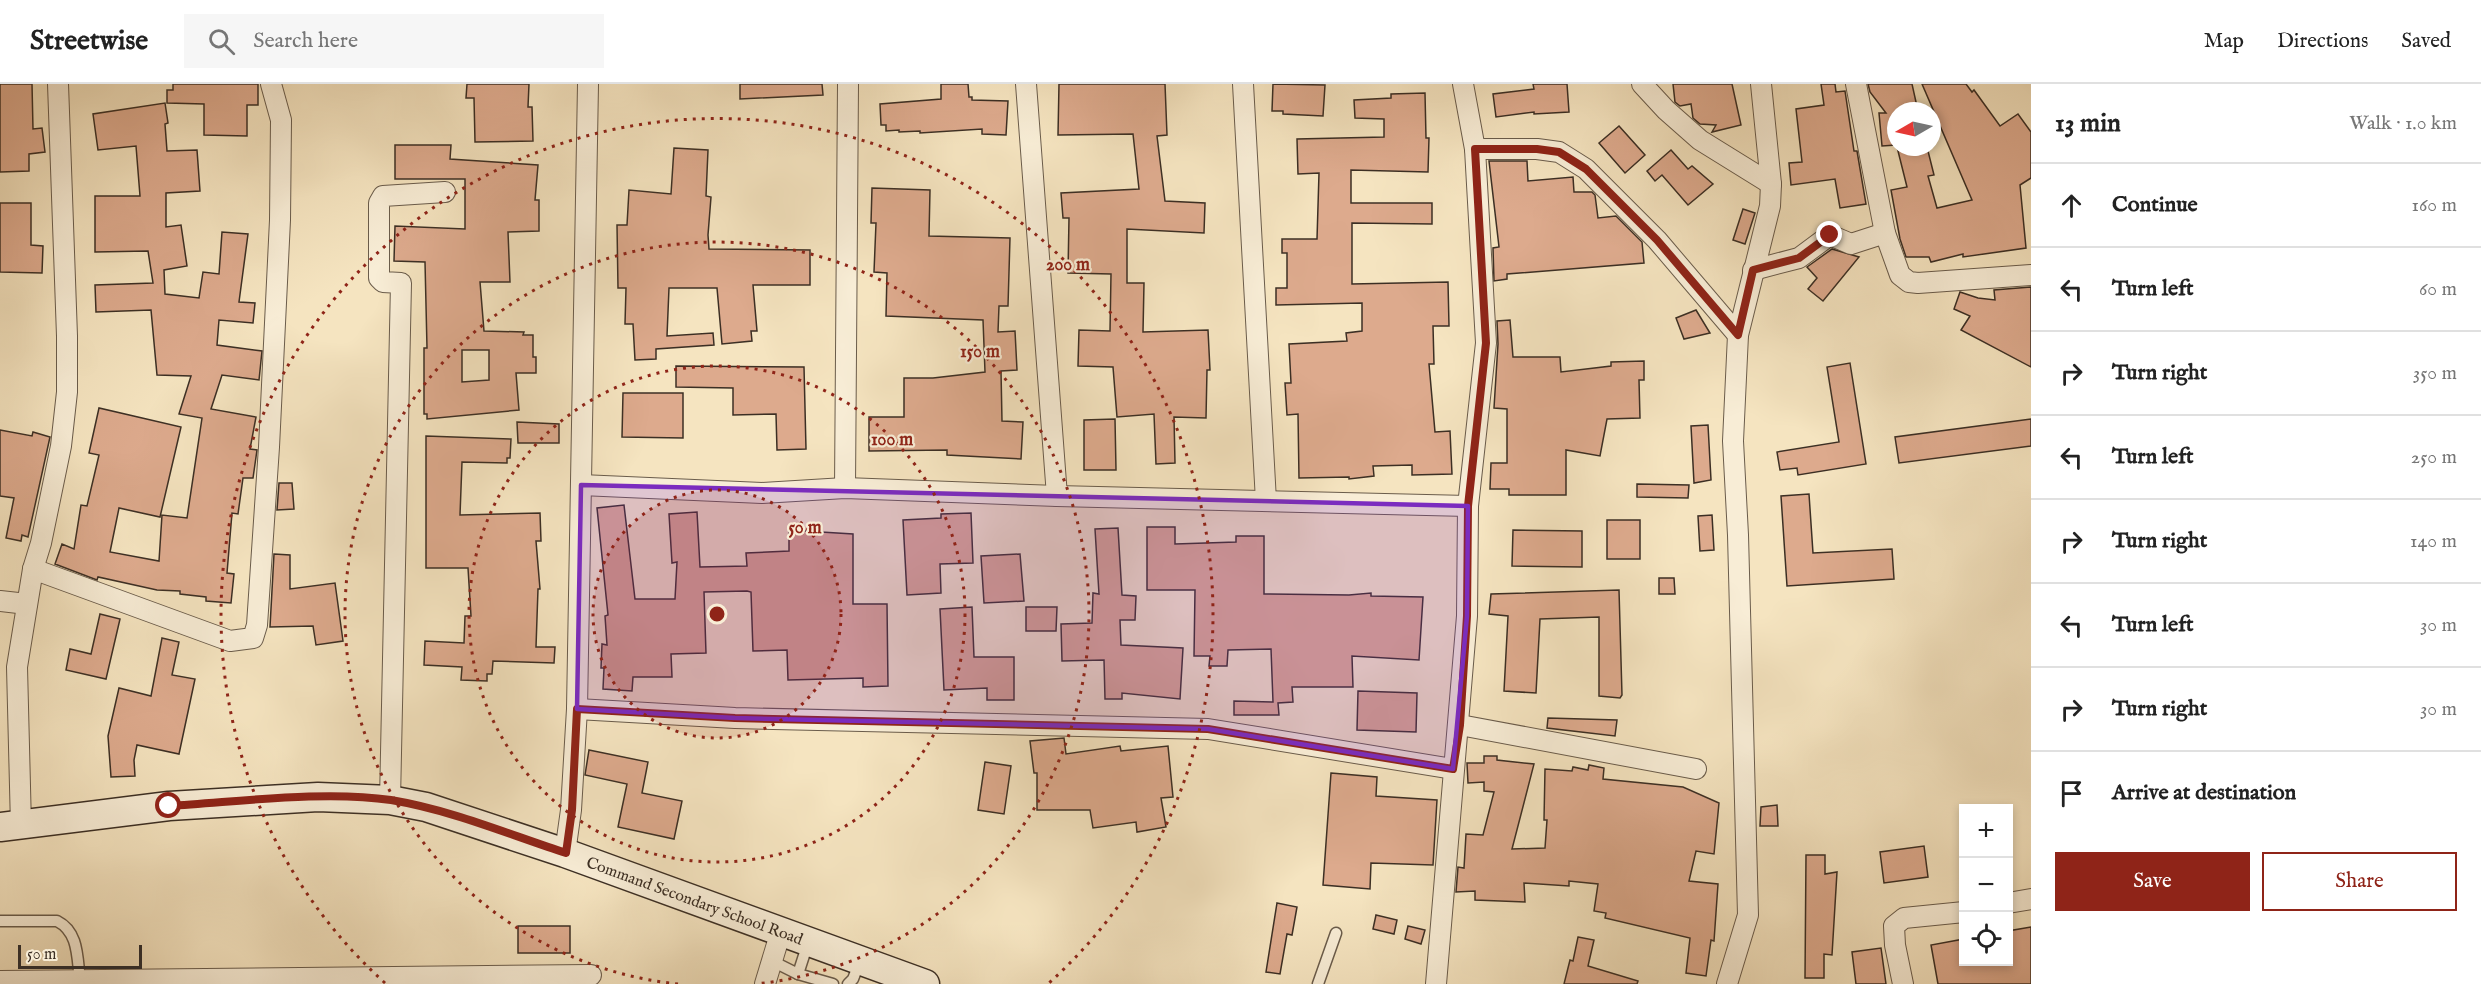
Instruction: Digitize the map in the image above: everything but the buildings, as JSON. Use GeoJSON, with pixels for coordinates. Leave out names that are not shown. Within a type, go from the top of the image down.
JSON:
{"type":"FeatureCollection","features":[{"type":"Feature","properties":{"kind":"main road","name":"Command Secondary School Road"},"geometry":{"type":"LineString","coordinates":[[5,826],[169,806],[318,797],[390,800],[448,814],[566,853],[809,941],[854,972],[925,984]]}},
{"type":"Feature","properties":{"kind":"street"},"geometry":{"type":"LineString","coordinates":[[5,826],[17,668],[33,569],[41,543],[61,446],[67,392],[58,84]]}},
{"type":"Feature","properties":{"kind":"street"},"geometry":{"type":"LineString","coordinates":[[33,569],[230,641],[253,638],[257,625],[269,459],[280,220],[281,120],[271,84]]}},
{"type":"Feature","properties":{"kind":"street"},"geometry":{"type":"LineString","coordinates":[[566,853],[572,810],[577,709],[588,84]]}},
{"type":"Feature","properties":{"kind":"street"},"geometry":{"type":"LineString","coordinates":[[845,488],[848,84]]}},
{"type":"Feature","properties":{"kind":"street"},"geometry":{"type":"LineString","coordinates":[[1026,84],[1056,496]]}},
{"type":"Feature","properties":{"kind":"street"},"geometry":{"type":"LineString","coordinates":[[1243,84],[1266,501]]}},
{"type":"Feature","properties":{"kind":"street"},"geometry":{"type":"LineString","coordinates":[[1436,984],[1453,769],[1460,725],[1467,616],[1468,506],[1486,343],[1475,149],[1463,84]]}},
{"type":"Feature","properties":{"kind":"street"},"geometry":{"type":"LineString","coordinates":[[1642,84],[1666,110],[1700,140],[1771,184]]}},
{"type":"Feature","properties":{"kind":"street"},"geometry":{"type":"LineString","coordinates":[[1727,984],[1748,915],[1738,535],[1732,441],[1738,335],[1770,206],[1771,184],[1761,84]]}},
{"type":"Feature","properties":{"kind":"street"},"geometry":{"type":"LineString","coordinates":[[1856,84],[1885,233],[1900,275],[1909,282],[1918,284],[2031,275]]}},
{"type":"Feature","properties":{"kind":"street"},"geometry":{"type":"LineString","coordinates":[[1475,149],[1537,149],[1559,152],[1586,169],[1657,240],[1738,335]]}},
{"type":"Feature","properties":{"kind":"street"},"geometry":{"type":"LineString","coordinates":[[390,800],[401,283],[382,282],[379,278],[379,203],[383,196],[445,192]]}},
{"type":"Feature","properties":{"kind":"street"},"geometry":{"type":"LineString","coordinates":[[1753,270],[1799,258],[1830,235],[1851,244],[1885,233]]}},
{"type":"Feature","properties":{"kind":"street"},"geometry":{"type":"LineString","coordinates":[[581,485],[762,493],[845,488],[1056,496],[1468,506]]}},
{"type":"Feature","properties":{"kind":"street"},"geometry":{"type":"LineString","coordinates":[[0,601],[27,604]]}},
{"type":"Feature","properties":{"kind":"street"},"geometry":{"type":"LineString","coordinates":[[577,709],[735,718],[1208,729],[1453,769]]}},
{"type":"Feature","properties":{"kind":"street"},"geometry":{"type":"LineString","coordinates":[[1460,725],[1696,770]]}},
{"type":"Feature","properties":{"kind":"street"},"geometry":{"type":"LineString","coordinates":[[2013,902],[2031,899]]}},
{"type":"Feature","properties":{"kind":"street"},"geometry":{"type":"LineString","coordinates":[[1903,984],[1894,926],[1904,918],[1959,912]]}},
{"type":"Feature","properties":{"kind":"street"},"geometry":{"type":"LineString","coordinates":[[765,984],[781,931]]}},
{"type":"Feature","properties":{"kind":"street"},"geometry":{"type":"LineString","coordinates":[[0,981],[519,980],[591,975]]}},
{"type":"Feature","properties":{"kind":"lane"},"geometry":{"type":"LineString","coordinates":[[0,921],[57,921],[65,925],[76,941],[80,980]]}},
{"type":"Feature","properties":{"kind":"lane"},"geometry":{"type":"LineString","coordinates":[[1318,984],[1336,933]]}},
{"type":"Feature","properties":{"kind":"lane"},"geometry":{"type":"LineString","coordinates":[[798,974],[809,941]]}},
{"type":"Feature","properties":{"kind":"lane"},"geometry":{"type":"LineString","coordinates":[[772,961],[798,974],[833,984]]}},
{"type":"Feature","properties":{"kind":"highlighted area"},"geometry":{"type":"Polygon","coordinates":[[[581,485],[1468,506],[1467,616],[1453,769],[1208,729],[735,718],[577,709],[581,485]]]}},
{"type":"Feature","properties":{"kind":"route"},"geometry":{"type":"LineString","coordinates":[[169,806],[318,797],[390,800],[426,807],[566,853],[572,810],[577,709],[735,718],[1208,729],[1453,769],[1460,725],[1467,616],[1468,506],[1486,343],[1475,149],[1537,149],[1559,152],[1586,169],[1657,240],[1738,335],[1753,270],[1799,258],[1830,235]]}}]}
